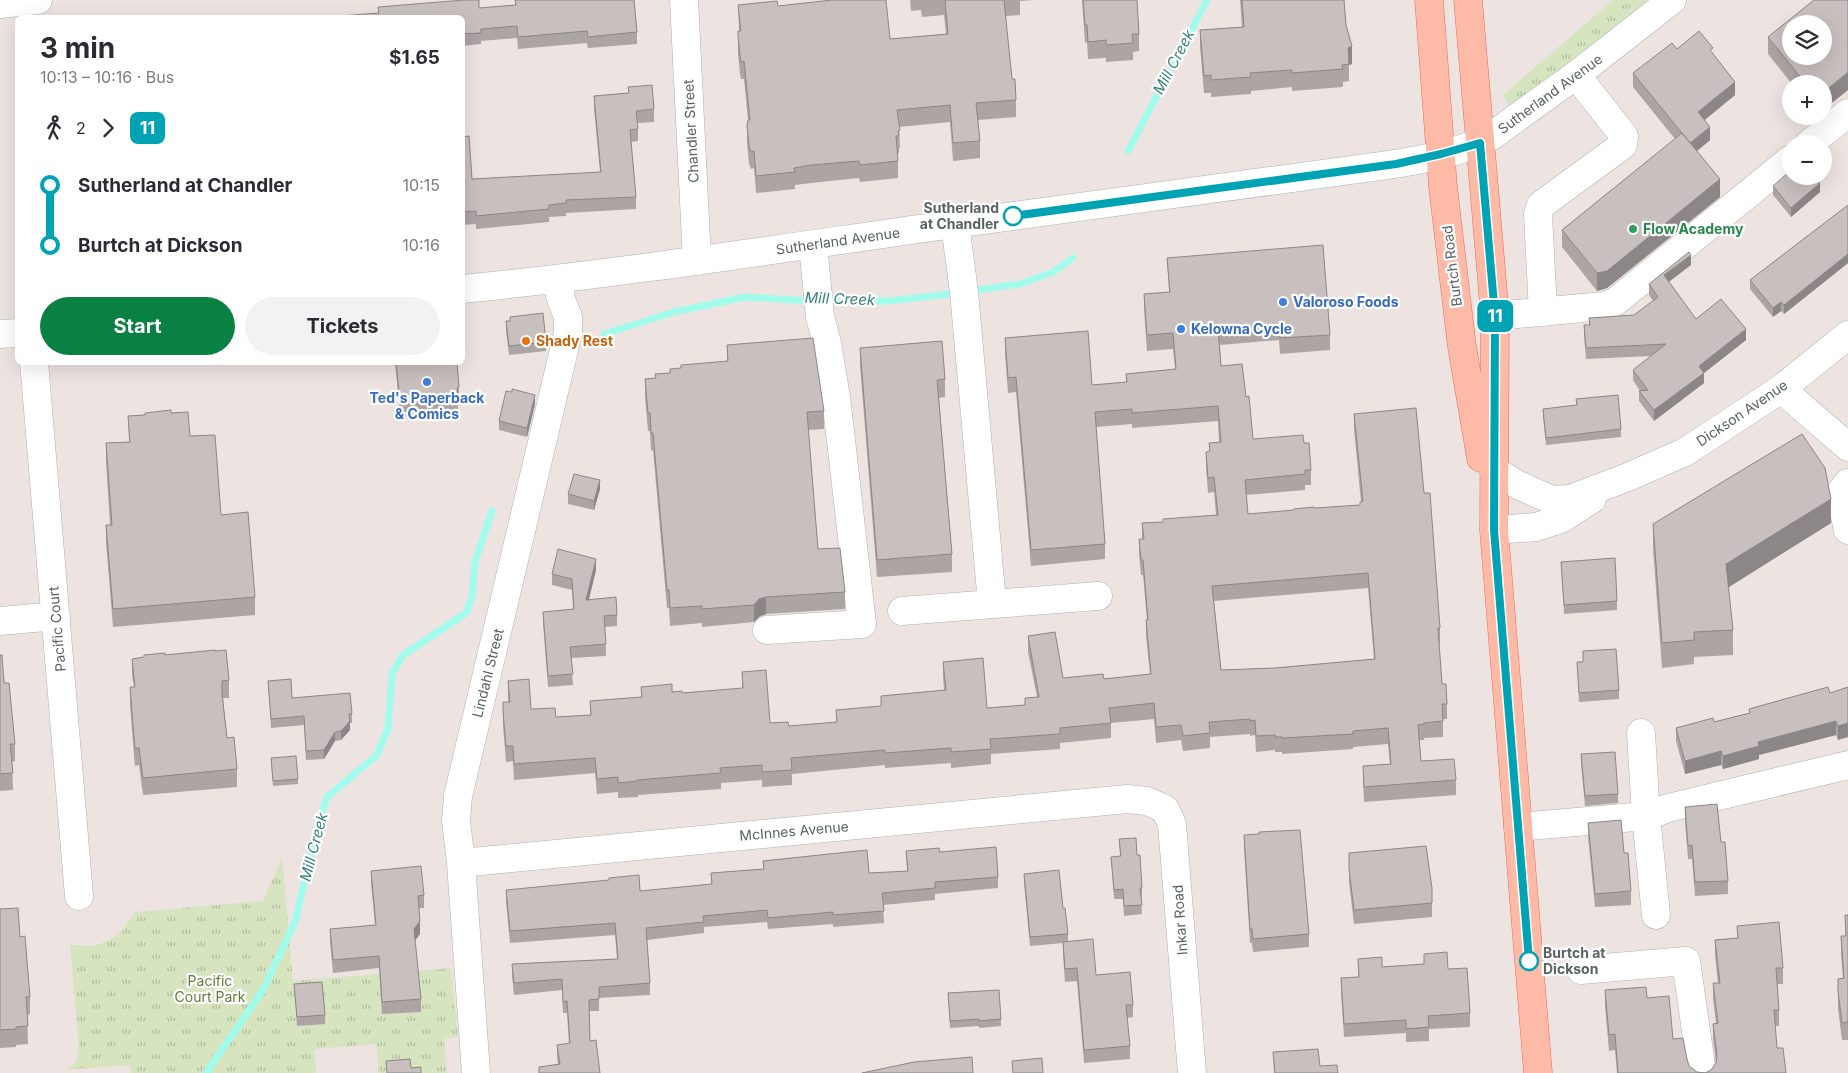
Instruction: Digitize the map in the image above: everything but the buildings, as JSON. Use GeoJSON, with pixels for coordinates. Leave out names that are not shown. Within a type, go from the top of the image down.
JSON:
{"type":"FeatureCollection","features":[{"type":"Feature","properties":{"kind":"main road","name":"Burtch Road"},"geometry":{"type":"LineString","coordinates":[[1428,0],[1443,187],[1462,347],[1494,530]]}},
{"type":"Feature","properties":{"kind":"main road","name":"Burtch Road"},"geometry":{"type":"LineString","coordinates":[[1468,0],[1495,316],[1494,530],[1538,1073]]}},
{"type":"Feature","properties":{"kind":"street"},"geometry":{"type":"LineString","coordinates":[[0,4],[38,0]]}},
{"type":"Feature","properties":{"kind":"street","name":"Chandler Street"},"geometry":{"type":"LineString","coordinates":[[684,0],[697,262]]}},
{"type":"Feature","properties":{"kind":"street","name":"Sutherland Avenue"},"geometry":{"type":"LineString","coordinates":[[465,289],[558,280],[697,262],[955,224],[1396,164],[1441,154],[1480,143],[1515,120],[1576,76],[1672,0]]}},
{"type":"Feature","properties":{"kind":"street"},"geometry":{"type":"LineString","coordinates":[[1543,312],[1538,214],[1541,205],[1623,145],[1624,136],[1576,76]]}},
{"type":"Feature","properties":{"kind":"street"},"geometry":{"type":"LineString","coordinates":[[1820,135],[1848,113]]}},
{"type":"Feature","properties":{"kind":"street"},"geometry":{"type":"LineString","coordinates":[[1495,316],[1604,306],[1615,302],[1782,165]]}},
{"type":"Feature","properties":{"kind":"street"},"geometry":{"type":"LineString","coordinates":[[955,224],[963,278],[992,603]]}},
{"type":"Feature","properties":{"kind":"street"},"geometry":{"type":"LineString","coordinates":[[767,630],[862,624],[836,397],[829,350],[820,317],[813,245]]}},
{"type":"Feature","properties":{"kind":"street","name":"Lindahl Street"},"geometry":{"type":"LineString","coordinates":[[476,1073],[461,864],[456,821],[458,796],[568,333],[568,317],[561,299],[558,280]]}},
{"type":"Feature","properties":{"kind":"street"},"geometry":{"type":"LineString","coordinates":[[0,334],[15,333]]}},
{"type":"Feature","properties":{"kind":"street","name":"Dickson Avenue"},"geometry":{"type":"LineString","coordinates":[[1494,470],[1518,485],[1552,500],[1570,499],[1628,477],[1685,452],[1781,389],[1848,335]]}},
{"type":"Feature","properties":{"kind":"street","name":"Pacific Court"},"geometry":{"type":"LineString","coordinates":[[34,365],[79,896]]}},
{"type":"Feature","properties":{"kind":"street"},"geometry":{"type":"LineString","coordinates":[[1781,389],[1848,447]]}},
{"type":"Feature","properties":{"kind":"street","name":"Dickson Avenue"},"geometry":{"type":"LineString","coordinates":[[1494,530],[1536,527],[1561,519],[1628,477]]}},
{"type":"Feature","properties":{"kind":"street"},"geometry":{"type":"LineString","coordinates":[[1848,483],[1840,493],[1848,530]]}},
{"type":"Feature","properties":{"kind":"street"},"geometry":{"type":"LineString","coordinates":[[902,611],[1098,596]]}},
{"type":"Feature","properties":{"kind":"street"},"geometry":{"type":"LineString","coordinates":[[0,621],[56,616]]}},
{"type":"Feature","properties":{"kind":"street"},"geometry":{"type":"LineString","coordinates":[[1641,733],[1646,816],[1656,915]]}},
{"type":"Feature","properties":{"kind":"street"},"geometry":{"type":"LineString","coordinates":[[1518,827],[1646,816],[1668,808],[1848,765]]}},
{"type":"Feature","properties":{"kind":"street","name":"McInnes Avenue"},"geometry":{"type":"LineString","coordinates":[[461,864],[1127,800]]}},
{"type":"Feature","properties":{"kind":"street","name":"Inkar Road"},"geometry":{"type":"LineString","coordinates":[[1127,800],[1147,801],[1165,809],[1172,824],[1192,1073]]}},
{"type":"Feature","properties":{"kind":"street"},"geometry":{"type":"LineString","coordinates":[[1581,970],[1686,961],[1702,1073]]}},
{"type":"Feature","properties":{"kind":"green space"},"geometry":{"type":"Polygon","coordinates":[[[1613,0],[1652,0],[1510,106],[1503,95],[1613,0]]]}},
{"type":"Feature","properties":{"kind":"green space","name":"Pacific Court Park"},"geometry":{"type":"Polygon","coordinates":[[[282,857],[293,981],[451,968],[458,1037],[444,1039],[447,1073],[379,1073],[376,1044],[314,1049],[316,1073],[131,1073],[130,1065],[60,1070],[74,1063],[79,1048],[70,944],[91,946],[100,944],[123,929],[135,912],[263,901],[282,857]]]}},
{"type":"Feature","properties":{"kind":"waterway","name":"Mill Creek"},"geometry":{"type":"LineString","coordinates":[[1128,151],[1207,0]]}},
{"type":"Feature","properties":{"kind":"waterway","name":"Mill Creek"},"geometry":{"type":"LineString","coordinates":[[970,291],[1020,284],[1053,272],[1073,258]]}},
{"type":"Feature","properties":{"kind":"waterway","name":"Mill Creek"},"geometry":{"type":"LineString","coordinates":[[823,301],[888,301],[959,293]]}},
{"type":"Feature","properties":{"kind":"waterway","name":"Mill Creek"},"geometry":{"type":"LineString","coordinates":[[604,334],[674,312],[745,297],[812,301]]}},
{"type":"Feature","properties":{"kind":"waterway","name":"Mill Creek"},"geometry":{"type":"LineString","coordinates":[[206,1073],[263,990],[295,922],[317,827],[327,797],[376,756],[388,729],[392,674],[402,656],[466,613],[472,596],[475,562],[492,511]]}},
{"type":"Feature","properties":{"kind":"bus line","name":"11"},"geometry":{"type":"LineString","coordinates":[[1013,216],[1396,164],[1480,143],[1495,316],[1494,530],[1529,961]]}},
{"type":"Feature","properties":{"kind":"place","name":"Sutherland at Chandler"},"geometry":{"type":"Point","coordinates":[1013,216]}},
{"type":"Feature","properties":{"kind":"place","name":"Flow Academy"},"geometry":{"type":"Point","coordinates":[1633,229]}},
{"type":"Feature","properties":{"kind":"place","name":"Valoroso Foods"},"geometry":{"type":"Point","coordinates":[1283,302]}},
{"type":"Feature","properties":{"kind":"place","name":"Kelowna Cycle"},"geometry":{"type":"Point","coordinates":[1181,329]}},
{"type":"Feature","properties":{"kind":"place","name":"Shady Rest"},"geometry":{"type":"Point","coordinates":[526,341]}},
{"type":"Feature","properties":{"kind":"place","name":"Ted's Paperback & Comics"},"geometry":{"type":"Point","coordinates":[427,382]}},
{"type":"Feature","properties":{"kind":"place","name":"Burtch at Dickson"},"geometry":{"type":"Point","coordinates":[1529,961]}}]}
